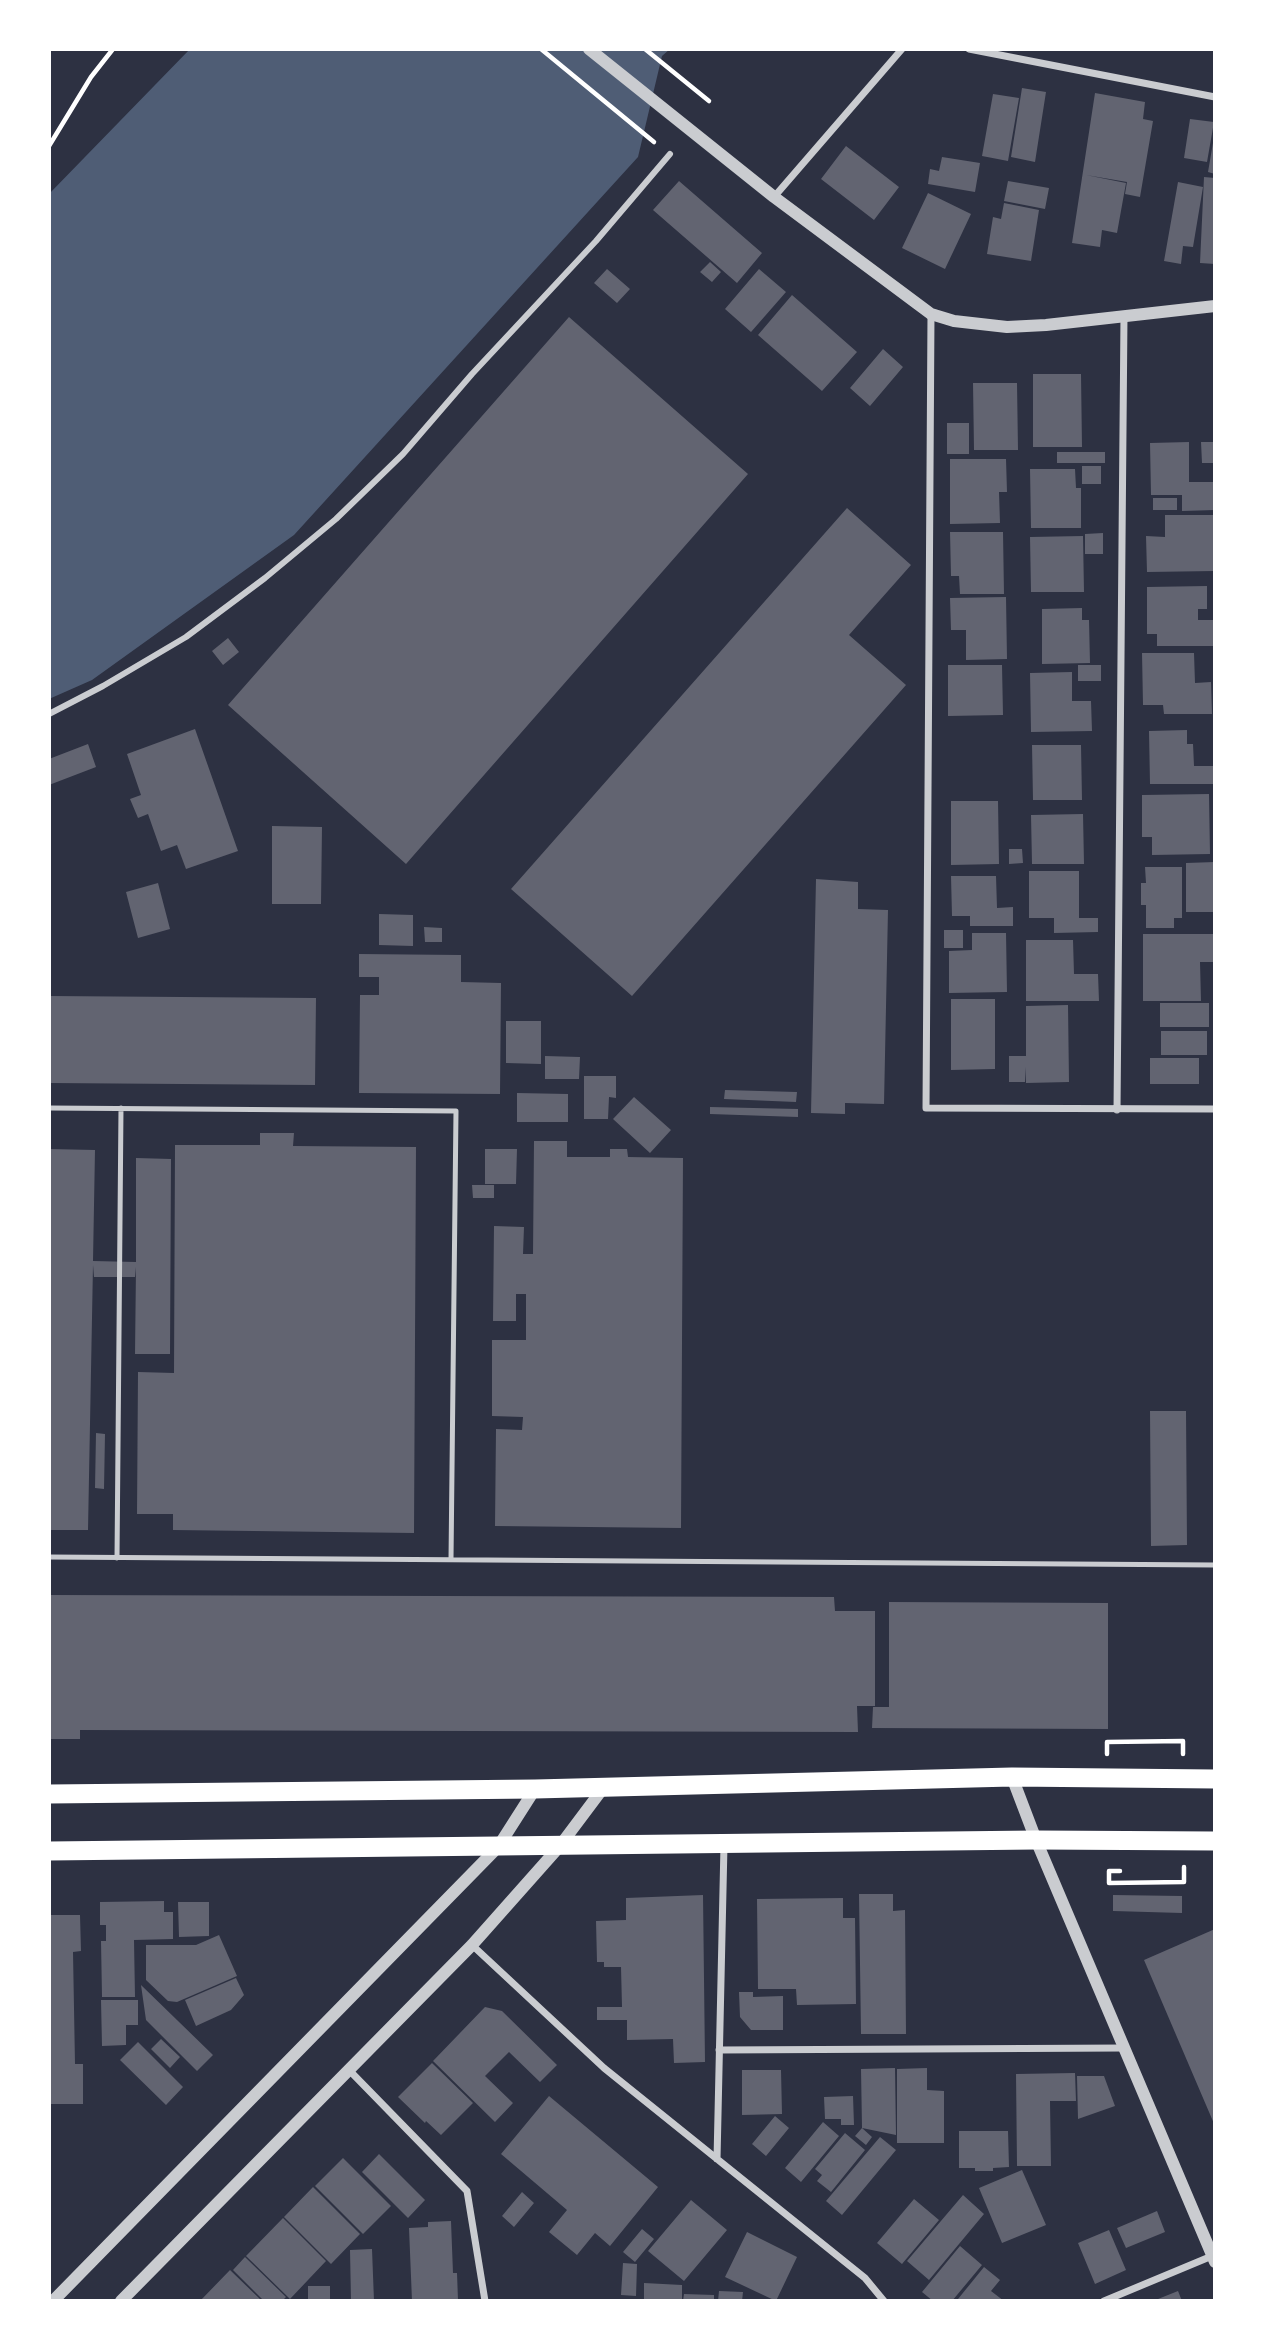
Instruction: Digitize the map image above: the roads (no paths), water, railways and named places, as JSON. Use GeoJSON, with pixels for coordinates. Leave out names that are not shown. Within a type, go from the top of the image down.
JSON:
{"type":"FeatureCollection","features":[{"type":"Feature","properties":{"kind":"highway"},"geometry":{"type":"LineString","coordinates":[[49,1794],[535,1789],[1012,1777],[1215,1779]]}},
{"type":"Feature","properties":{"kind":"highway"},"geometry":{"type":"LineString","coordinates":[[49,1852],[1036,1840],[1215,1841]]}},
{"type":"Feature","properties":{"kind":"street"},"geometry":{"type":"LineString","coordinates":[[589,49],[774,197],[931,314],[954,321],[1007,327],[1215,306]]}},
{"type":"Feature","properties":{"kind":"street"},"geometry":{"type":"LineString","coordinates":[[774,197],[902,49]]}},
{"type":"Feature","properties":{"kind":"street"},"geometry":{"type":"LineString","coordinates":[[969,49],[1215,97]]}},
{"type":"Feature","properties":{"kind":"street"},"geometry":{"type":"LineString","coordinates":[[49,714],[186,637],[265,578],[336,519],[403,454],[472,374],[596,242],[670,155]]}},
{"type":"Feature","properties":{"kind":"street"},"geometry":{"type":"LineString","coordinates":[[931,314],[926,1108],[1215,1109]]}},
{"type":"Feature","properties":{"kind":"street"},"geometry":{"type":"LineString","coordinates":[[1117,1110],[1124,316]]}},
{"type":"Feature","properties":{"kind":"street"},"geometry":{"type":"LineString","coordinates":[[1012,1777],[1036,1840],[1214,2259],[1104,2301]]}},
{"type":"Feature","properties":{"kind":"street"},"geometry":{"type":"LineString","coordinates":[[121,2301],[472,1945],[559,1847],[604,1787]]}},
{"type":"Feature","properties":{"kind":"street"},"geometry":{"type":"LineString","coordinates":[[53,2301],[498,1847],[535,1789]]}},
{"type":"Feature","properties":{"kind":"street"},"geometry":{"type":"LineString","coordinates":[[717,2159],[724,1845]]}},
{"type":"Feature","properties":{"kind":"street"},"geometry":{"type":"LineString","coordinates":[[472,1945],[604,2068],[865,2278],[884,2301]]}},
{"type":"Feature","properties":{"kind":"street"},"geometry":{"type":"LineString","coordinates":[[719,2050],[1124,2048]]}},
{"type":"Feature","properties":{"kind":"street"},"geometry":{"type":"LineString","coordinates":[[349,2070],[467,2191],[485,2301]]}},
{"type":"Feature","properties":{"kind":"lane"},"geometry":{"type":"LineString","coordinates":[[49,1108],[456,1111],[451,1559]]}},
{"type":"Feature","properties":{"kind":"lane"},"geometry":{"type":"LineString","coordinates":[[117,1558],[121,1108]]}},
{"type":"Feature","properties":{"kind":"lane"},"geometry":{"type":"LineString","coordinates":[[49,1557],[1215,1565]]}},
{"type":"Feature","properties":{"kind":"water"},"geometry":{"type":"Polygon","coordinates":[[[190,49],[670,49],[662,56],[638,157],[294,535],[92,680],[49,699],[49,194],[190,49]]]}}]}
